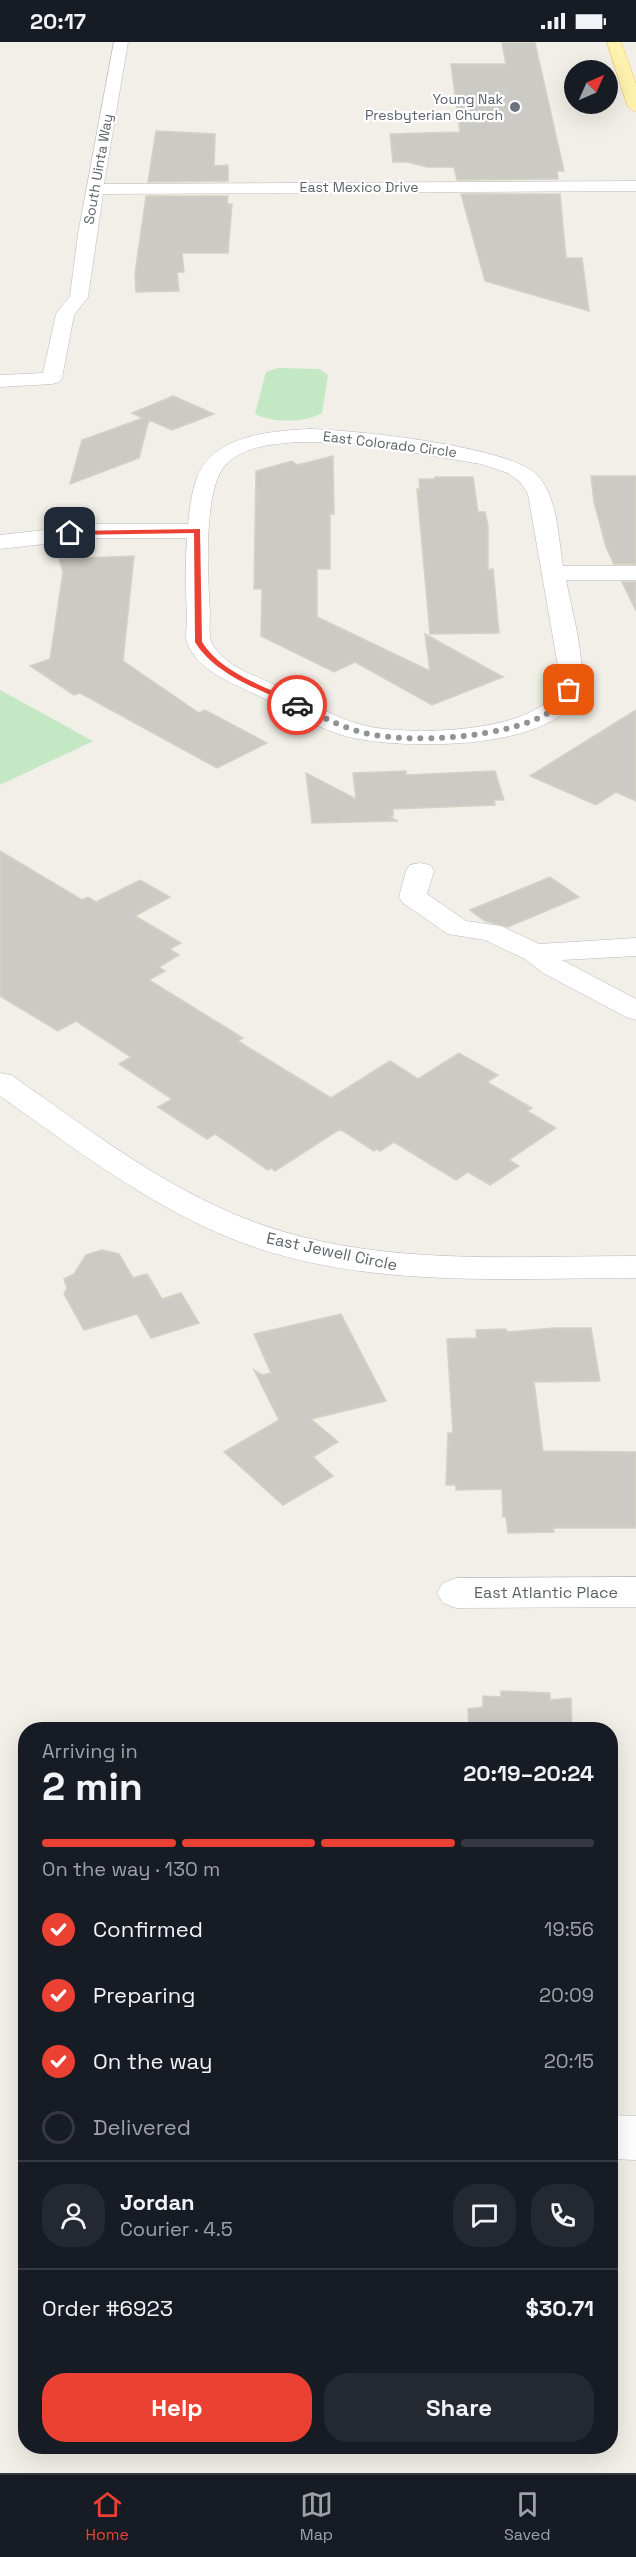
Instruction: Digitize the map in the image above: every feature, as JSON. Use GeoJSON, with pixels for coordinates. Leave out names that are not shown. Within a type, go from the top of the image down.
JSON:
{"type":"FeatureCollection","features":[{"type":"Feature","properties":{"kind":"main road"},"geometry":{"type":"LineString","coordinates":[[614,42],[636,107]]}},
{"type":"Feature","properties":{"kind":"street","name":"South Uinta Way"},"geometry":{"type":"LineString","coordinates":[[0,381],[52,378],[65,314],[79,297],[121,42]]}},
{"type":"Feature","properties":{"kind":"street","name":"East Mexico Drive"},"geometry":{"type":"LineString","coordinates":[[95,189],[632,187]]}},
{"type":"Feature","properties":{"kind":"street","name":"East Colorado Circle"},"geometry":{"type":"LineString","coordinates":[[292,435],[349,436],[485,458],[515,469],[529,478],[539,494],[572,683],[552,711],[519,726],[480,734],[403,738],[383,736],[342,726],[229,672],[207,655],[199,642],[197,531],[209,474],[216,464],[229,454],[246,446],[292,435]]}},
{"type":"Feature","properties":{"kind":"street"},"geometry":{"type":"LineString","coordinates":[[0,542],[79,532],[197,531]]}},
{"type":"Feature","properties":{"kind":"street"},"geometry":{"type":"LineString","coordinates":[[554,581],[636,573]]}},
{"type":"Feature","properties":{"kind":"street"},"geometry":{"type":"LineString","coordinates":[[554,581],[636,587]]}},
{"type":"Feature","properties":{"kind":"street"},"geometry":{"type":"LineString","coordinates":[[420,871],[413,897],[458,928],[491,932],[535,953],[553,967],[636,1011]]}},
{"type":"Feature","properties":{"kind":"street"},"geometry":{"type":"LineString","coordinates":[[535,953],[636,948]]}},
{"type":"Feature","properties":{"kind":"street","name":"East Jewell Circle"},"geometry":{"type":"LineString","coordinates":[[0,1082],[175,1197],[220,1221],[285,1244],[384,1264],[419,1267],[636,1267]]}},
{"type":"Feature","properties":{"kind":"street","name":"East Atlantic Place"},"geometry":{"type":"LineString","coordinates":[[456,1593],[636,1592]]}},
{"type":"Feature","properties":{"kind":"street"},"geometry":{"type":"LineString","coordinates":[[618,2137],[636,2138]]}},
{"type":"Feature","properties":{"kind":"green space"},"geometry":{"type":"Polygon","coordinates":[[[278,368],[319,369],[328,375],[322,413],[307,419],[289,421],[255,414],[266,372],[278,368]]]}},
{"type":"Feature","properties":{"kind":"green space"},"geometry":{"type":"Polygon","coordinates":[[[0,690],[93,741],[0,785],[0,690]]]}},
{"type":"Feature","properties":{"kind":"building"},"geometry":{"type":"Polygon","coordinates":[[[502,43],[535,43],[564,171],[557,171],[558,179],[457,180],[454,167],[427,167],[408,162],[393,162],[390,134],[460,132],[451,64],[506,64],[502,43]]]}},
{"type":"Feature","properties":{"kind":"building"},"geometry":{"type":"Polygon","coordinates":[[[156,131],[215,134],[214,166],[228,165],[228,181],[148,182],[156,131]]]}},
{"type":"Feature","properties":{"kind":"building"},"geometry":{"type":"Polygon","coordinates":[[[461,194],[560,194],[566,258],[582,258],[589,311],[485,281],[461,194]]]}},
{"type":"Feature","properties":{"kind":"building"},"geometry":{"type":"Polygon","coordinates":[[[146,196],[228,196],[227,204],[232,204],[228,253],[182,253],[184,272],[177,272],[179,291],[136,292],[135,274],[146,196]]]}},
{"type":"Feature","properties":{"kind":"building"},"geometry":{"type":"Polygon","coordinates":[[[173,396],[214,414],[172,430],[149,420],[139,458],[70,484],[82,440],[143,418],[132,413],[173,396]]]}},
{"type":"Feature","properties":{"kind":"building"},"geometry":{"type":"Polygon","coordinates":[[[333,456],[334,514],[330,514],[330,569],[317,569],[317,617],[430,671],[425,634],[503,677],[432,705],[355,662],[334,672],[261,636],[262,589],[254,589],[256,471],[292,461],[297,465],[333,456]]]}},
{"type":"Feature","properties":{"kind":"building"},"geometry":{"type":"Polygon","coordinates":[[[591,476],[636,476],[636,564],[614,564],[606,547],[594,502],[591,476]]]}},
{"type":"Feature","properties":{"kind":"building"},"geometry":{"type":"Polygon","coordinates":[[[435,477],[473,477],[478,512],[485,512],[488,526],[488,570],[493,569],[499,633],[430,634],[417,489],[420,489],[419,479],[435,479],[435,477]]]}},
{"type":"Feature","properties":{"kind":"building"},"geometry":{"type":"Polygon","coordinates":[[[134,556],[123,661],[199,713],[205,710],[267,743],[217,768],[80,693],[74,695],[30,666],[50,659],[63,572],[59,559],[134,556]]]}},
{"type":"Feature","properties":{"kind":"building"},"geometry":{"type":"Polygon","coordinates":[[[622,582],[636,582],[636,611],[622,582]]]}},
{"type":"Feature","properties":{"kind":"building"},"geometry":{"type":"Polygon","coordinates":[[[636,710],[636,801],[616,792],[596,805],[530,776],[636,710]]]}},
{"type":"Feature","properties":{"kind":"building"},"geometry":{"type":"Polygon","coordinates":[[[406,771],[406,775],[495,771],[504,800],[494,800],[495,805],[393,809],[393,816],[388,816],[398,821],[312,823],[306,773],[356,799],[353,773],[406,771]]]}},
{"type":"Feature","properties":{"kind":"building"},"geometry":{"type":"Polygon","coordinates":[[[0,851],[82,900],[88,897],[96,902],[140,880],[170,897],[135,916],[181,943],[170,949],[179,955],[159,967],[165,971],[149,980],[243,1038],[238,1041],[331,1098],[390,1061],[418,1079],[459,1053],[498,1075],[487,1082],[532,1108],[527,1111],[556,1128],[509,1160],[519,1166],[490,1185],[468,1172],[456,1180],[394,1142],[380,1151],[377,1149],[374,1151],[340,1129],[275,1171],[271,1168],[268,1170],[215,1134],[207,1139],[158,1107],[172,1099],[119,1064],[131,1057],[76,1021],[58,1031],[0,996],[0,851]]]}},
{"type":"Feature","properties":{"kind":"building"},"geometry":{"type":"Polygon","coordinates":[[[550,877],[579,897],[508,927],[485,921],[470,910],[550,877]]]}},
{"type":"Feature","properties":{"kind":"building"},"geometry":{"type":"Polygon","coordinates":[[[102,1250],[119,1254],[133,1278],[147,1274],[162,1299],[181,1293],[199,1323],[151,1338],[137,1314],[84,1330],[64,1294],[67,1288],[64,1279],[74,1274],[86,1255],[102,1250]]]}},
{"type":"Feature","properties":{"kind":"building"},"geometry":{"type":"Polygon","coordinates":[[[341,1314],[386,1401],[311,1419],[338,1442],[313,1457],[333,1476],[283,1505],[224,1452],[279,1420],[254,1370],[262,1375],[271,1373],[254,1334],[341,1314]]]}},
{"type":"Feature","properties":{"kind":"building"},"geometry":{"type":"Polygon","coordinates":[[[591,1328],[600,1381],[534,1382],[543,1451],[636,1452],[636,1528],[553,1528],[554,1532],[508,1533],[506,1517],[503,1517],[502,1489],[456,1490],[456,1485],[446,1485],[448,1433],[453,1433],[447,1339],[477,1338],[476,1330],[506,1329],[507,1332],[591,1328]]]}},
{"type":"Feature","properties":{"kind":"building"},"geometry":{"type":"Polygon","coordinates":[[[501,1691],[550,1693],[550,1700],[571,1698],[572,1722],[469,1722],[468,1709],[483,1707],[483,1696],[501,1697],[501,1691]]]}},
{"type":"Feature","properties":{"kind":"way so far"},"geometry":{"type":"LineString","coordinates":[[297,705],[362,733],[403,738],[480,734],[534,721],[552,711],[569,690]]}},
{"type":"Feature","properties":{"kind":"place","name":"Young Nak Presbyterian Church"},"geometry":{"type":"Point","coordinates":[515,107]}},
{"type":"Feature","properties":{"kind":"route"},"geometry":{"type":"LineString","coordinates":[[70,533],[127,530],[197,531],[199,642],[207,655],[229,672],[297,705]]}}]}
